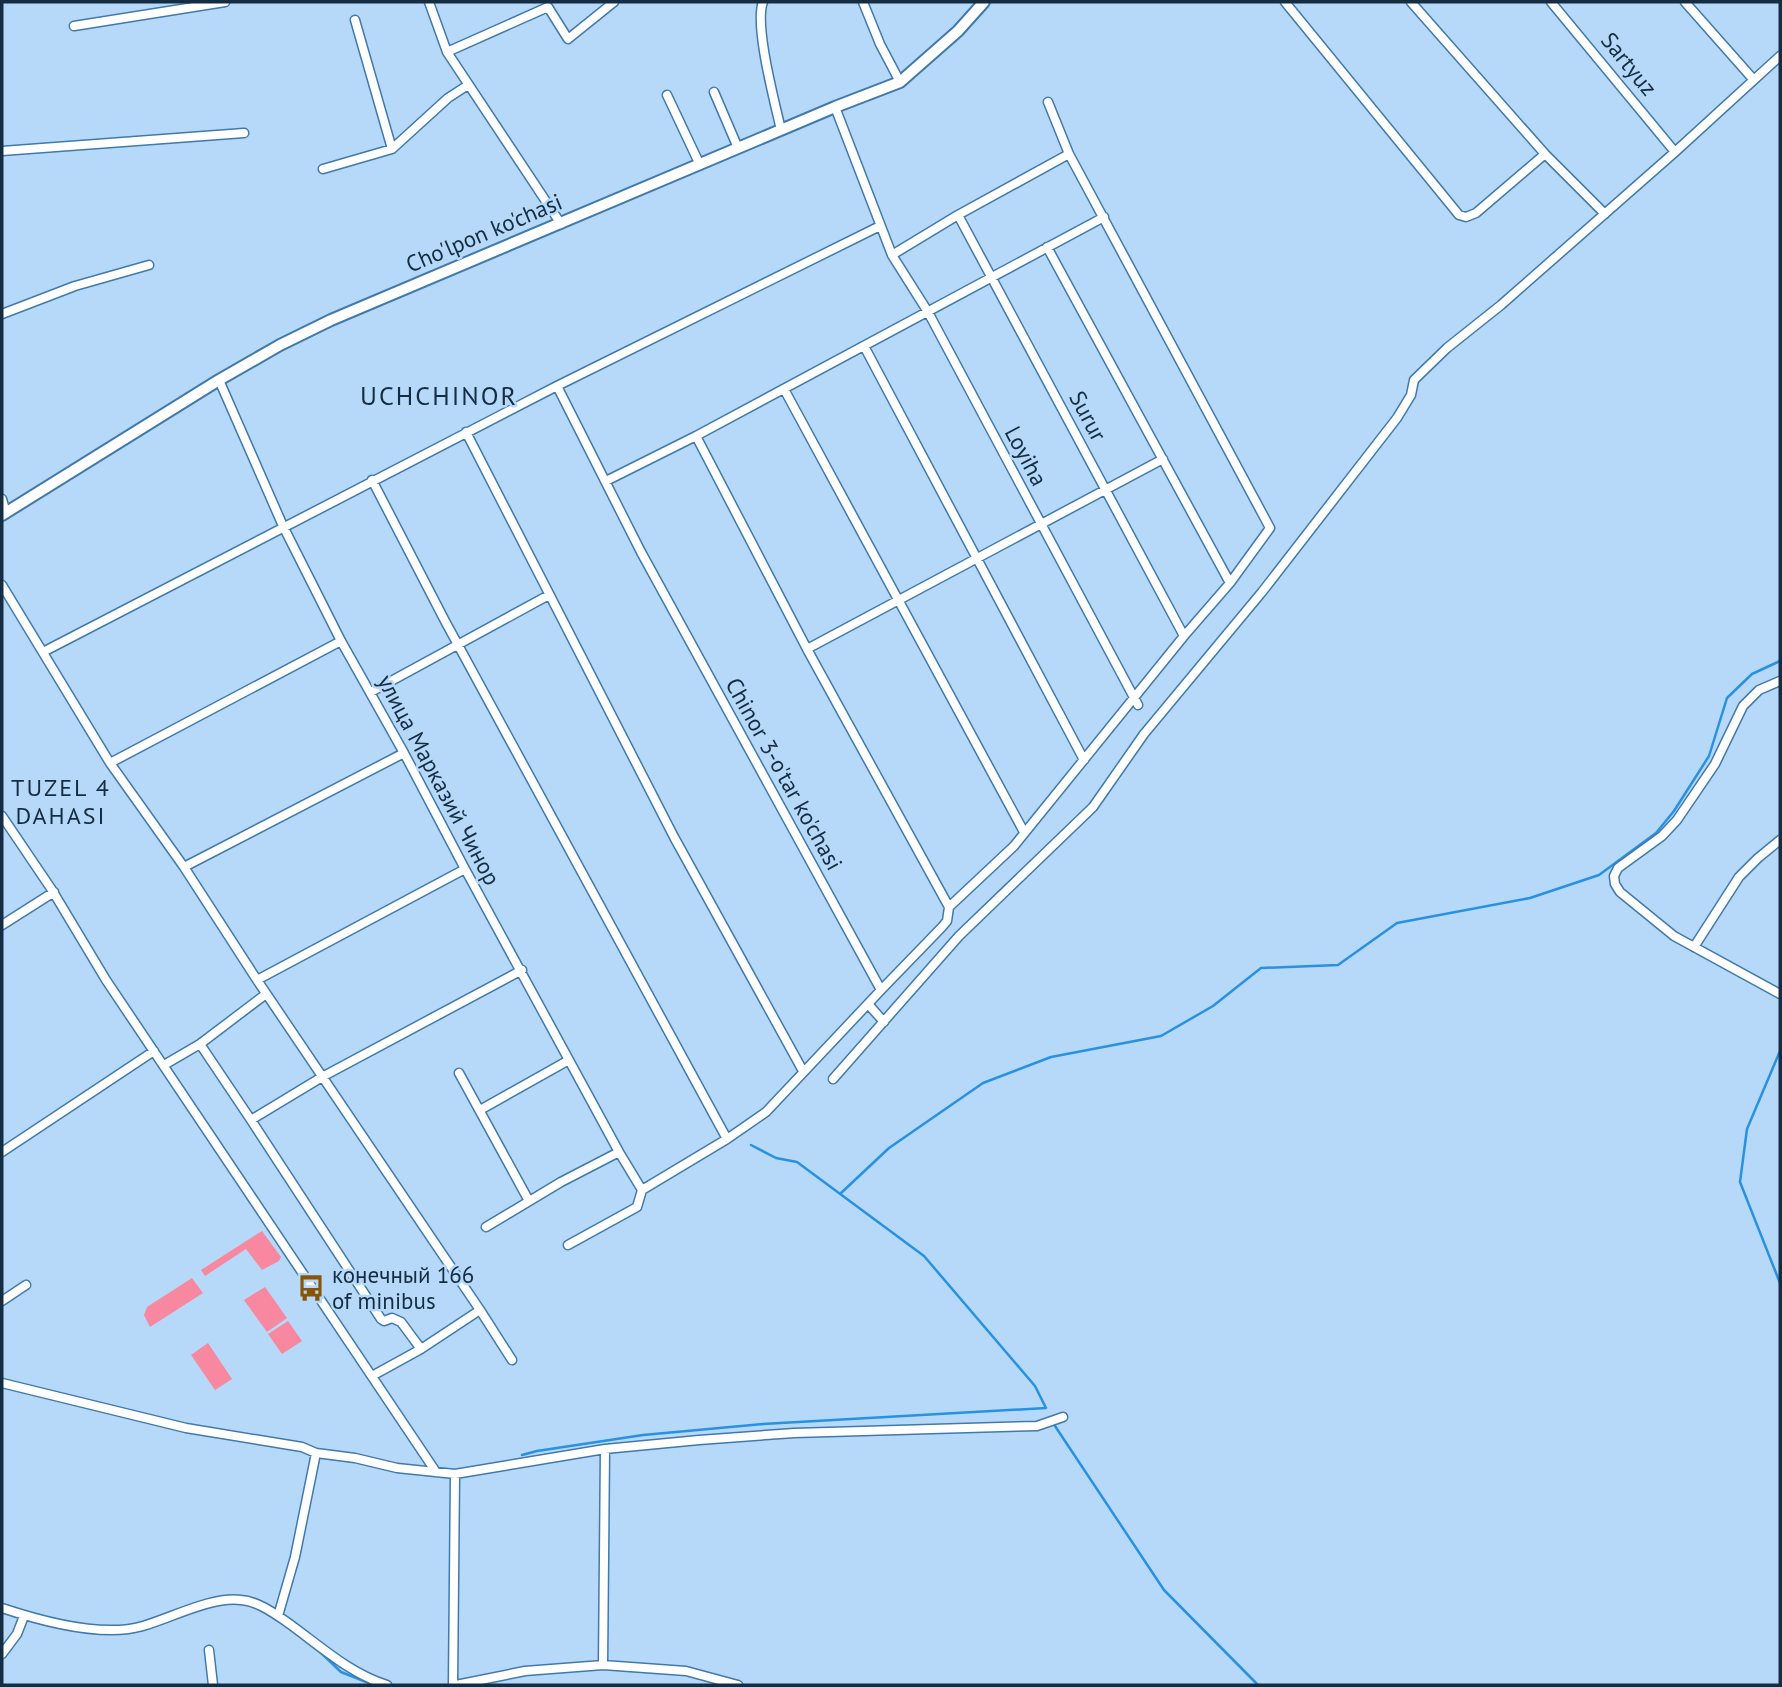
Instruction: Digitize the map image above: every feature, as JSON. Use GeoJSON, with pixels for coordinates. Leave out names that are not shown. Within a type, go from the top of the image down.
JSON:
{"type":"FeatureCollection","features":[{"type":"Feature","properties":{"kind":"main road","name":"Cho'lpon ko'chasi"},"geometry":{"type":"LineString","coordinates":[[4,514],[219,380],[331,320],[900,82],[958,31],[984,2]]}},
{"type":"Feature","properties":{"kind":"street"},"geometry":{"type":"LineString","coordinates":[[74,26],[225,2]]}},
{"type":"Feature","properties":{"kind":"street"},"geometry":{"type":"LineString","coordinates":[[429,2],[447,52],[561,224]]}},
{"type":"Feature","properties":{"kind":"street"},"geometry":{"type":"LineString","coordinates":[[447,52],[548,7],[568,39],[614,2]]}},
{"type":"Feature","properties":{"kind":"street"},"geometry":{"type":"LineString","coordinates":[[763,2],[761,29],[781,130]]}},
{"type":"Feature","properties":{"kind":"street"},"geometry":{"type":"LineString","coordinates":[[863,2],[880,44],[900,82]]}},
{"type":"Feature","properties":{"kind":"street"},"geometry":{"type":"LineString","coordinates":[[1285,2],[1458,215],[1466,217],[1476,213],[1545,154]]}},
{"type":"Feature","properties":{"kind":"street"},"geometry":{"type":"LineString","coordinates":[[1411,2],[1545,154],[1605,214]]}},
{"type":"Feature","properties":{"kind":"street","name":"Sartyuz"},"geometry":{"type":"LineString","coordinates":[[1551,2],[1675,152]]}},
{"type":"Feature","properties":{"kind":"street"},"geometry":{"type":"LineString","coordinates":[[1685,2],[1753,79]]}},
{"type":"Feature","properties":{"kind":"street"},"geometry":{"type":"LineString","coordinates":[[355,20],[392,149]]}},
{"type":"Feature","properties":{"kind":"street"},"geometry":{"type":"LineString","coordinates":[[834,1079],[959,936],[1093,807],[1144,734],[1262,592],[1397,418],[1411,395],[1413,380],[1454,341],[1501,305],[1605,214],[1780,56]]}},
{"type":"Feature","properties":{"kind":"street"},"geometry":{"type":"LineString","coordinates":[[323,169],[392,149],[448,98],[468,85]]}},
{"type":"Feature","properties":{"kind":"street"},"geometry":{"type":"LineString","coordinates":[[714,92],[738,148]]}},
{"type":"Feature","properties":{"kind":"street"},"geometry":{"type":"LineString","coordinates":[[667,94],[700,165]]}},
{"type":"Feature","properties":{"kind":"street"},"geometry":{"type":"LineString","coordinates":[[949,907],[1014,846],[1136,701],[1270,528],[1069,154],[1048,102]]}},
{"type":"Feature","properties":{"kind":"street","name":"Loyiha"},"geometry":{"type":"LineString","coordinates":[[835,107],[892,255],[928,312],[1136,701]]}},
{"type":"Feature","properties":{"kind":"street"},"geometry":{"type":"LineString","coordinates":[[2,151],[244,133]]}},
{"type":"Feature","properties":{"kind":"street"},"geometry":{"type":"LineString","coordinates":[[892,255],[1069,154]]}},
{"type":"Feature","properties":{"kind":"street","name":"Surur"},"geometry":{"type":"LineString","coordinates":[[958,215],[1184,636]]}},
{"type":"Feature","properties":{"kind":"street"},"geometry":{"type":"LineString","coordinates":[[606,481],[785,389],[1104,217]]}},
{"type":"Feature","properties":{"kind":"street"},"geometry":{"type":"LineString","coordinates":[[43,652],[466,432],[880,226]]}},
{"type":"Feature","properties":{"kind":"street"},"geometry":{"type":"LineString","coordinates":[[1047,247],[1230,583]]}},
{"type":"Feature","properties":{"kind":"street"},"geometry":{"type":"LineString","coordinates":[[2,314],[75,286],[149,265]]}},
{"type":"Feature","properties":{"kind":"street"},"geometry":{"type":"LineString","coordinates":[[864,346],[1084,760]]}},
{"type":"Feature","properties":{"kind":"street","name":"улица Марказий Чинор"},"geometry":{"type":"LineString","coordinates":[[219,380],[283,526],[341,641],[642,1190]]}},
{"type":"Feature","properties":{"kind":"street","name":"Chinor 3-o'tar ko'chasi"},"geometry":{"type":"LineString","coordinates":[[557,386],[640,552],[881,990]]}},
{"type":"Feature","properties":{"kind":"street"},"geometry":{"type":"LineString","coordinates":[[785,389],[1024,832]]}},
{"type":"Feature","properties":{"kind":"street"},"geometry":{"type":"LineString","coordinates":[[466,432],[674,837],[803,1071]]}},
{"type":"Feature","properties":{"kind":"street"},"geometry":{"type":"LineString","coordinates":[[568,1245],[637,1207],[642,1190],[766,1112],[947,921],[949,907],[807,649],[696,436]]}},
{"type":"Feature","properties":{"kind":"street"},"geometry":{"type":"LineString","coordinates":[[807,649],[1163,459]]}},
{"type":"Feature","properties":{"kind":"street"},"geometry":{"type":"LineString","coordinates":[[372,480],[727,1139]]}},
{"type":"Feature","properties":{"kind":"street"},"geometry":{"type":"LineString","coordinates":[[2,499],[4,514]]}},
{"type":"Feature","properties":{"kind":"street"},"geometry":{"type":"LineString","coordinates":[[2,585],[110,763],[184,867],[512,1360]]}},
{"type":"Feature","properties":{"kind":"street"},"geometry":{"type":"LineString","coordinates":[[371,692],[549,596]]}},
{"type":"Feature","properties":{"kind":"street"},"geometry":{"type":"LineString","coordinates":[[110,763],[341,641]]}},
{"type":"Feature","properties":{"kind":"street"},"geometry":{"type":"LineString","coordinates":[[1780,681],[1759,690],[1742,706],[1716,764],[1684,812],[1662,836],[1618,868],[1614,876],[1620,892],[1674,936],[1780,994]]}},
{"type":"Feature","properties":{"kind":"street"},"geometry":{"type":"LineString","coordinates":[[184,867],[404,752]]}},
{"type":"Feature","properties":{"kind":"street"},"geometry":{"type":"LineString","coordinates":[[2,816],[54,892],[106,980],[436,1472]]}},
{"type":"Feature","properties":{"kind":"street"},"geometry":{"type":"LineString","coordinates":[[1694,947],[1739,877],[1780,840]]}},
{"type":"Feature","properties":{"kind":"street"},"geometry":{"type":"LineString","coordinates":[[257,980],[465,869]]}},
{"type":"Feature","properties":{"kind":"street"},"geometry":{"type":"LineString","coordinates":[[2,925],[54,892]]}},
{"type":"Feature","properties":{"kind":"street"},"geometry":{"type":"LineString","coordinates":[[251,1120],[322,1077],[522,970]]}},
{"type":"Feature","properties":{"kind":"street"},"geometry":{"type":"LineString","coordinates":[[164,1065],[200,1044],[266,994]]}},
{"type":"Feature","properties":{"kind":"street"},"geometry":{"type":"LineString","coordinates":[[868,1004],[884,1022]]}},
{"type":"Feature","properties":{"kind":"street"},"geometry":{"type":"LineString","coordinates":[[200,1044],[381,1319],[384,1321],[393,1318],[401,1322],[421,1349]]}},
{"type":"Feature","properties":{"kind":"street"},"geometry":{"type":"LineString","coordinates":[[2,1152],[154,1051]]}},
{"type":"Feature","properties":{"kind":"street"},"geometry":{"type":"LineString","coordinates":[[480,1110],[569,1060]]}},
{"type":"Feature","properties":{"kind":"street"},"geometry":{"type":"LineString","coordinates":[[459,1073],[529,1201]]}},
{"type":"Feature","properties":{"kind":"street"},"geometry":{"type":"LineString","coordinates":[[486,1227],[619,1152]]}},
{"type":"Feature","properties":{"kind":"street"},"geometry":{"type":"LineString","coordinates":[[2,1301],[26,1285]]}},
{"type":"Feature","properties":{"kind":"street"},"geometry":{"type":"LineString","coordinates":[[372,1376],[482,1313]]}},
{"type":"Feature","properties":{"kind":"street"},"geometry":{"type":"LineString","coordinates":[[2,1383],[186,1428],[302,1447],[316,1453],[355,1458],[397,1468],[455,1474],[605,1449],[794,1433],[1037,1426],[1063,1417]]}},
{"type":"Feature","properties":{"kind":"street"},"geometry":{"type":"LineString","coordinates":[[603,1665],[605,1449]]}},
{"type":"Feature","properties":{"kind":"street"},"geometry":{"type":"LineString","coordinates":[[278,1616],[295,1557],[316,1453]]}},
{"type":"Feature","properties":{"kind":"street"},"geometry":{"type":"LineString","coordinates":[[455,1474],[454,1685],[525,1671],[603,1665],[685,1671],[738,1685]]}},
{"type":"Feature","properties":{"kind":"street"},"geometry":{"type":"LineString","coordinates":[[2,1608],[24,1616],[85,1628],[131,1629],[222,1601],[238,1599],[258,1604],[349,1668],[366,1678],[387,1685]]}},
{"type":"Feature","properties":{"kind":"street"},"geometry":{"type":"LineString","coordinates":[[2,1654],[17,1634],[24,1616]]}},
{"type":"Feature","properties":{"kind":"street"},"geometry":{"type":"LineString","coordinates":[[209,1650],[213,1685]]}},
{"type":"Feature","properties":{"kind":"shaded area"},"geometry":{"type":"Polygon","coordinates":[[[262,1231],[281,1257],[279,1261],[262,1270],[246,1249],[205,1276],[201,1270],[262,1231]]]}},
{"type":"Feature","properties":{"kind":"shaded area"},"geometry":{"type":"Polygon","coordinates":[[[192,1278],[203,1293],[150,1327],[144,1315],[147,1307],[192,1278]]]}},
{"type":"Feature","properties":{"kind":"shaded area"},"geometry":{"type":"Polygon","coordinates":[[[265,1287],[287,1318],[267,1332],[244,1300],[265,1287]]]}},
{"type":"Feature","properties":{"kind":"shaded area"},"geometry":{"type":"Polygon","coordinates":[[[288,1321],[302,1341],[282,1354],[268,1334],[288,1321]]]}},
{"type":"Feature","properties":{"kind":"shaded area"},"geometry":{"type":"Polygon","coordinates":[[[208,1343],[232,1379],[215,1390],[191,1355],[208,1343]]]}},
{"type":"Feature","properties":{"kind":"waterway"},"geometry":{"type":"LineString","coordinates":[[840,1194],[889,1148],[983,1083],[1051,1057],[1161,1036],[1213,1006],[1261,968],[1338,965],[1397,923],[1530,898],[1599,875],[1656,833],[1674,811],[1709,756],[1727,698],[1752,674],[1780,661]]}},
{"type":"Feature","properties":{"kind":"waterway"},"geometry":{"type":"LineString","coordinates":[[1780,1051],[1747,1129],[1740,1182],[1780,1283]]}},
{"type":"Feature","properties":{"kind":"waterway"},"geometry":{"type":"LineString","coordinates":[[522,1455],[643,1435],[763,1424],[1046,1408],[1035,1386],[924,1256],[797,1162],[776,1158],[751,1145]]}},
{"type":"Feature","properties":{"kind":"waterway"},"geometry":{"type":"LineString","coordinates":[[1055,1426],[1164,1590],[1258,1685]]}},
{"type":"Feature","properties":{"kind":"waterway"},"geometry":{"type":"LineString","coordinates":[[316,1648],[341,1672],[374,1685]]}},
{"type":"Feature","properties":{"kind":"place","name":"конечный 166 of minibus"},"geometry":{"type":"Point","coordinates":[311,1288]}},
{"type":"Feature","properties":{"kind":"district","name":"UCHCHINOR"},"geometry":{"type":"Point","coordinates":[439,396]}},
{"type":"Feature","properties":{"kind":"district","name":"TUZEL 4 DAHASI"},"geometry":{"type":"Point","coordinates":[61,802]}}]}
